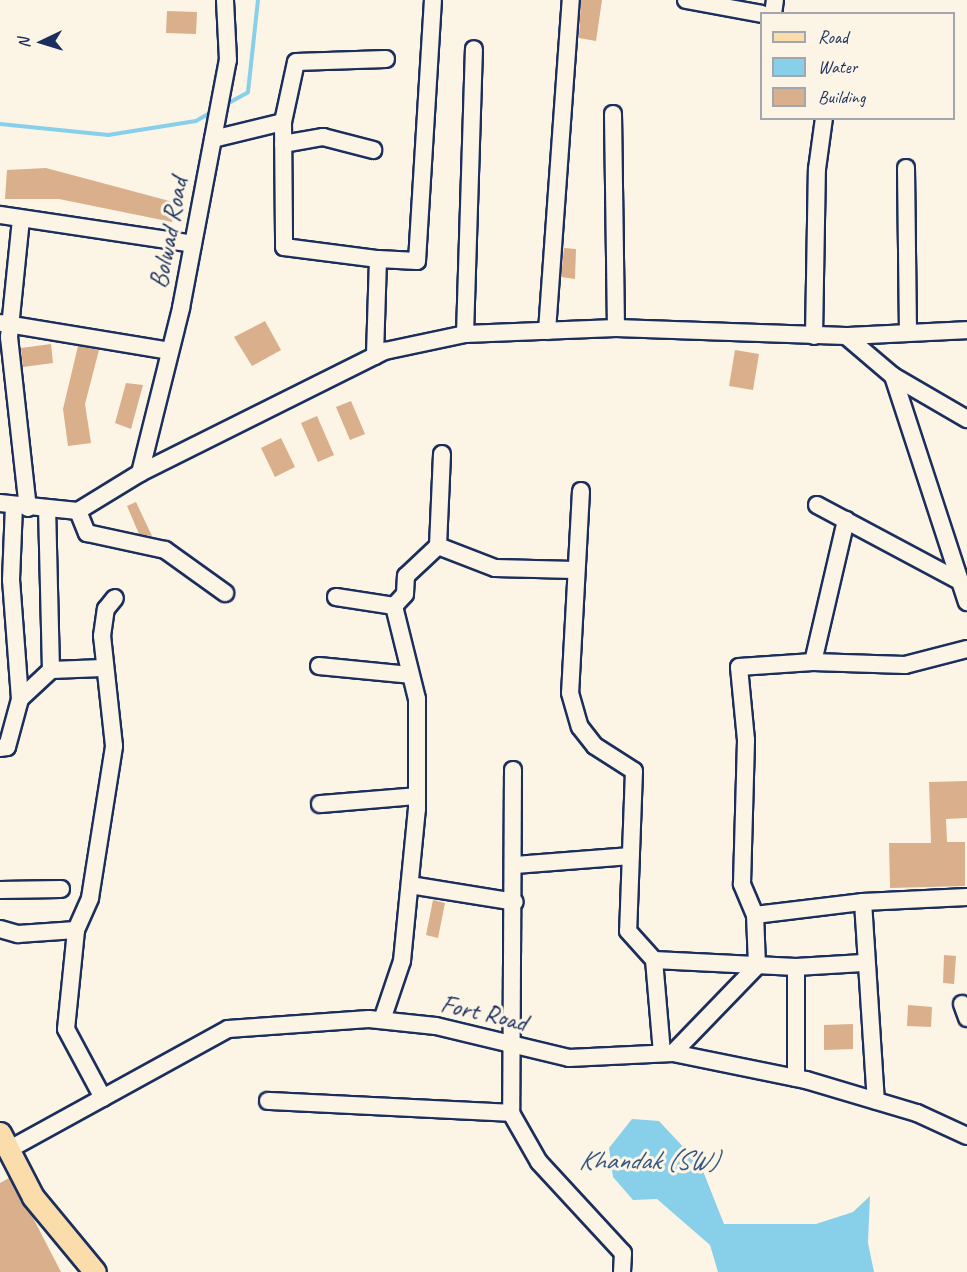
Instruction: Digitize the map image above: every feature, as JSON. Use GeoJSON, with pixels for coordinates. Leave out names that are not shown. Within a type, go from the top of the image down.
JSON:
{"type":"FeatureCollection","features":[{"type":"Feature","properties":{"kind":"main road"},"geometry":{"type":"LineString","coordinates":[[3,1146],[33,1197],[95,1272]]}},
{"type":"Feature","properties":{"kind":"street","name":"Bolwad Road"},"geometry":{"type":"LineString","coordinates":[[140,473],[193,244],[228,60],[225,0]]}},
{"type":"Feature","properties":{"kind":"street"},"geometry":{"type":"LineString","coordinates":[[386,59],[296,62],[283,122],[284,247],[378,259],[417,261],[433,0]]}},
{"type":"Feature","properties":{"kind":"street"},"geometry":{"type":"LineString","coordinates":[[547,331],[571,0]]}},
{"type":"Feature","properties":{"kind":"street"},"geometry":{"type":"LineString","coordinates":[[686,0],[760,14]]}},
{"type":"Feature","properties":{"kind":"street"},"geometry":{"type":"LineString","coordinates":[[465,334],[474,49]]}},
{"type":"Feature","properties":{"kind":"street"},"geometry":{"type":"LineString","coordinates":[[614,114],[616,328]]}},
{"type":"Feature","properties":{"kind":"street"},"geometry":{"type":"LineString","coordinates":[[814,336],[818,251],[817,169],[824,120]]}},
{"type":"Feature","properties":{"kind":"street"},"geometry":{"type":"LineString","coordinates":[[213,139],[283,122]]}},
{"type":"Feature","properties":{"kind":"street"},"geometry":{"type":"LineString","coordinates":[[283,144],[323,137],[373,150]]}},
{"type":"Feature","properties":{"kind":"street"},"geometry":{"type":"LineString","coordinates":[[906,168],[908,332]]}},
{"type":"Feature","properties":{"kind":"street"},"geometry":{"type":"LineString","coordinates":[[0,215],[193,244]]}},
{"type":"Feature","properties":{"kind":"street"},"geometry":{"type":"LineString","coordinates":[[0,764],[20,699],[11,580],[14,506],[5,323],[21,219]]}},
{"type":"Feature","properties":{"kind":"street"},"geometry":{"type":"LineString","coordinates":[[375,356],[378,259]]}},
{"type":"Feature","properties":{"kind":"street"},"geometry":{"type":"LineString","coordinates":[[5,323],[170,351]]}},
{"type":"Feature","properties":{"kind":"street"},"geometry":{"type":"LineString","coordinates":[[14,506],[47,511],[78,511],[140,473],[375,356],[465,334],[616,328],[846,336],[967,330]]}},
{"type":"Feature","properties":{"kind":"street"},"geometry":{"type":"LineString","coordinates":[[846,336],[893,376],[967,419]]}},
{"type":"Feature","properties":{"kind":"street"},"geometry":{"type":"LineString","coordinates":[[893,376],[967,602]]}},
{"type":"Feature","properties":{"kind":"street"},"geometry":{"type":"LineString","coordinates":[[394,606],[405,594],[406,576],[438,546],[442,454]]}},
{"type":"Feature","properties":{"kind":"street"},"geometry":{"type":"LineString","coordinates":[[581,491],[570,693],[580,727],[595,746],[634,771],[628,931],[654,960],[668,1053]]}},
{"type":"Feature","properties":{"kind":"street"},"geometry":{"type":"LineString","coordinates":[[817,505],[961,582]]}},
{"type":"Feature","properties":{"kind":"street"},"geometry":{"type":"LineString","coordinates":[[47,511],[51,670]]}},
{"type":"Feature","properties":{"kind":"street"},"geometry":{"type":"LineString","coordinates":[[78,511],[87,533],[165,550],[225,593]]}},
{"type":"Feature","properties":{"kind":"street"},"geometry":{"type":"LineString","coordinates":[[813,662],[846,520]]}},
{"type":"Feature","properties":{"kind":"street"},"geometry":{"type":"LineString","coordinates":[[438,546],[495,568],[575,570]]}},
{"type":"Feature","properties":{"kind":"street"},"geometry":{"type":"LineString","coordinates":[[336,597],[394,606]]}},
{"type":"Feature","properties":{"kind":"street"},"geometry":{"type":"LineString","coordinates":[[103,1098],[66,1029],[76,930],[90,897],[114,746],[103,668],[106,609],[115,598]]}},
{"type":"Feature","properties":{"kind":"street"},"geometry":{"type":"LineString","coordinates":[[382,1020],[402,961],[417,796],[417,699],[394,606]]}},
{"type":"Feature","properties":{"kind":"street"},"geometry":{"type":"LineString","coordinates":[[668,1053],[757,966],[755,915],[742,884],[746,740],[740,667],[813,662],[905,665],[967,649]]}},
{"type":"Feature","properties":{"kind":"street"},"geometry":{"type":"LineString","coordinates":[[319,666],[410,675]]}},
{"type":"Feature","properties":{"kind":"street"},"geometry":{"type":"LineString","coordinates":[[20,699],[51,670],[103,668]]}},
{"type":"Feature","properties":{"kind":"street"},"geometry":{"type":"LineString","coordinates":[[513,770],[515,902],[511,1046],[512,1113],[538,1162],[623,1253],[621,1272]]}},
{"type":"Feature","properties":{"kind":"street"},"geometry":{"type":"LineString","coordinates":[[321,804],[417,796]]}},
{"type":"Feature","properties":{"kind":"street"},"geometry":{"type":"LineString","coordinates":[[514,865],[631,856]]}},
{"type":"Feature","properties":{"kind":"street"},"geometry":{"type":"LineString","coordinates":[[410,885],[515,902]]}},
{"type":"Feature","properties":{"kind":"street"},"geometry":{"type":"LineString","coordinates":[[0,890],[61,889]]}},
{"type":"Feature","properties":{"kind":"street"},"geometry":{"type":"LineString","coordinates":[[755,915],[863,902],[967,897]]}},
{"type":"Feature","properties":{"kind":"street"},"geometry":{"type":"LineString","coordinates":[[863,902],[863,963],[876,1101]]}},
{"type":"Feature","properties":{"kind":"street"},"geometry":{"type":"LineString","coordinates":[[0,929],[18,934],[76,930]]}},
{"type":"Feature","properties":{"kind":"street"},"geometry":{"type":"LineString","coordinates":[[654,960],[796,967],[863,963]]}},
{"type":"Feature","properties":{"kind":"street"},"geometry":{"type":"LineString","coordinates":[[796,967],[796,1078]]}},
{"type":"Feature","properties":{"kind":"street","name":"Fort Road"},"geometry":{"type":"LineString","coordinates":[[3,1146],[103,1098],[228,1029],[382,1020],[436,1026],[511,1046],[569,1058],[668,1053],[796,1078],[876,1101],[967,1136]]}},
{"type":"Feature","properties":{"kind":"street"},"geometry":{"type":"LineString","coordinates":[[268,1101],[512,1113]]}},
{"type":"Feature","properties":{"kind":"water","name":"Khandak (SW)"},"geometry":{"type":"Polygon","coordinates":[[[632,1119],[659,1121],[701,1166],[724,1224],[816,1224],[853,1212],[870,1196],[868,1243],[874,1272],[718,1272],[710,1245],[657,1199],[633,1200],[613,1177],[609,1148],[632,1119]]]}},
{"type":"Feature","properties":{"kind":"building"},"geometry":{"type":"Polygon","coordinates":[[[581,0],[602,0],[596,41],[579,38],[581,0]]]}},
{"type":"Feature","properties":{"kind":"building"},"geometry":{"type":"Polygon","coordinates":[[[167,11],[197,12],[196,34],[166,33],[167,11]]]}},
{"type":"Feature","properties":{"kind":"building"},"geometry":{"type":"Polygon","coordinates":[[[46,168],[177,203],[172,222],[59,199],[5,199],[7,170],[46,168]]]}},
{"type":"Feature","properties":{"kind":"building"},"geometry":{"type":"Polygon","coordinates":[[[564,248],[576,249],[575,279],[561,277],[564,248]]]}},
{"type":"Feature","properties":{"kind":"building"},"geometry":{"type":"Polygon","coordinates":[[[265,321],[281,350],[252,366],[234,337],[265,321]]]}},
{"type":"Feature","properties":{"kind":"building"},"geometry":{"type":"Polygon","coordinates":[[[51,344],[53,363],[23,367],[21,348],[51,344]]]}},
{"type":"Feature","properties":{"kind":"building"},"geometry":{"type":"Polygon","coordinates":[[[78,346],[99,350],[85,404],[91,443],[68,446],[63,409],[78,346]]]}},
{"type":"Feature","properties":{"kind":"building"},"geometry":{"type":"Polygon","coordinates":[[[735,350],[759,354],[753,390],[729,386],[735,350]]]}},
{"type":"Feature","properties":{"kind":"building"},"geometry":{"type":"Polygon","coordinates":[[[126,383],[143,385],[131,429],[115,423],[126,383]]]}},
{"type":"Feature","properties":{"kind":"building"},"geometry":{"type":"Polygon","coordinates":[[[351,401],[365,434],[350,440],[336,407],[351,401]]]}},
{"type":"Feature","properties":{"kind":"building"},"geometry":{"type":"Polygon","coordinates":[[[317,416],[334,455],[318,462],[301,423],[317,416]]]}},
{"type":"Feature","properties":{"kind":"building"},"geometry":{"type":"Polygon","coordinates":[[[281,438],[295,467],[275,477],[261,448],[281,438]]]}},
{"type":"Feature","properties":{"kind":"building"},"geometry":{"type":"Polygon","coordinates":[[[136,502],[152,536],[139,534],[127,506],[136,502]]]}},
{"type":"Feature","properties":{"kind":"building"},"geometry":{"type":"Polygon","coordinates":[[[967,781],[967,818],[946,819],[947,842],[965,842],[965,886],[890,888],[889,843],[931,843],[929,782],[967,781]]]}},
{"type":"Feature","properties":{"kind":"building"},"geometry":{"type":"Polygon","coordinates":[[[433,900],[445,903],[438,938],[426,935],[433,900]]]}},
{"type":"Feature","properties":{"kind":"building"},"geometry":{"type":"Polygon","coordinates":[[[944,955],[956,956],[954,984],[943,983],[944,955]]]}},
{"type":"Feature","properties":{"kind":"building"},"geometry":{"type":"Polygon","coordinates":[[[908,1005],[932,1007],[931,1027],[907,1026],[908,1005]]]}},
{"type":"Feature","properties":{"kind":"building"},"geometry":{"type":"Polygon","coordinates":[[[853,1024],[853,1049],[824,1050],[824,1025],[853,1024]]]}},
{"type":"Feature","properties":{"kind":"building"},"geometry":{"type":"Polygon","coordinates":[[[9,1178],[31,1214],[61,1272],[0,1272],[0,1183],[9,1178]]]}},
{"type":"Feature","properties":{"kind":"waterway"},"geometry":{"type":"LineString","coordinates":[[225,105],[248,92],[258,0]]}},
{"type":"Feature","properties":{"kind":"waterway"},"geometry":{"type":"LineString","coordinates":[[0,124],[108,135],[196,121],[213,111]]}}]}
